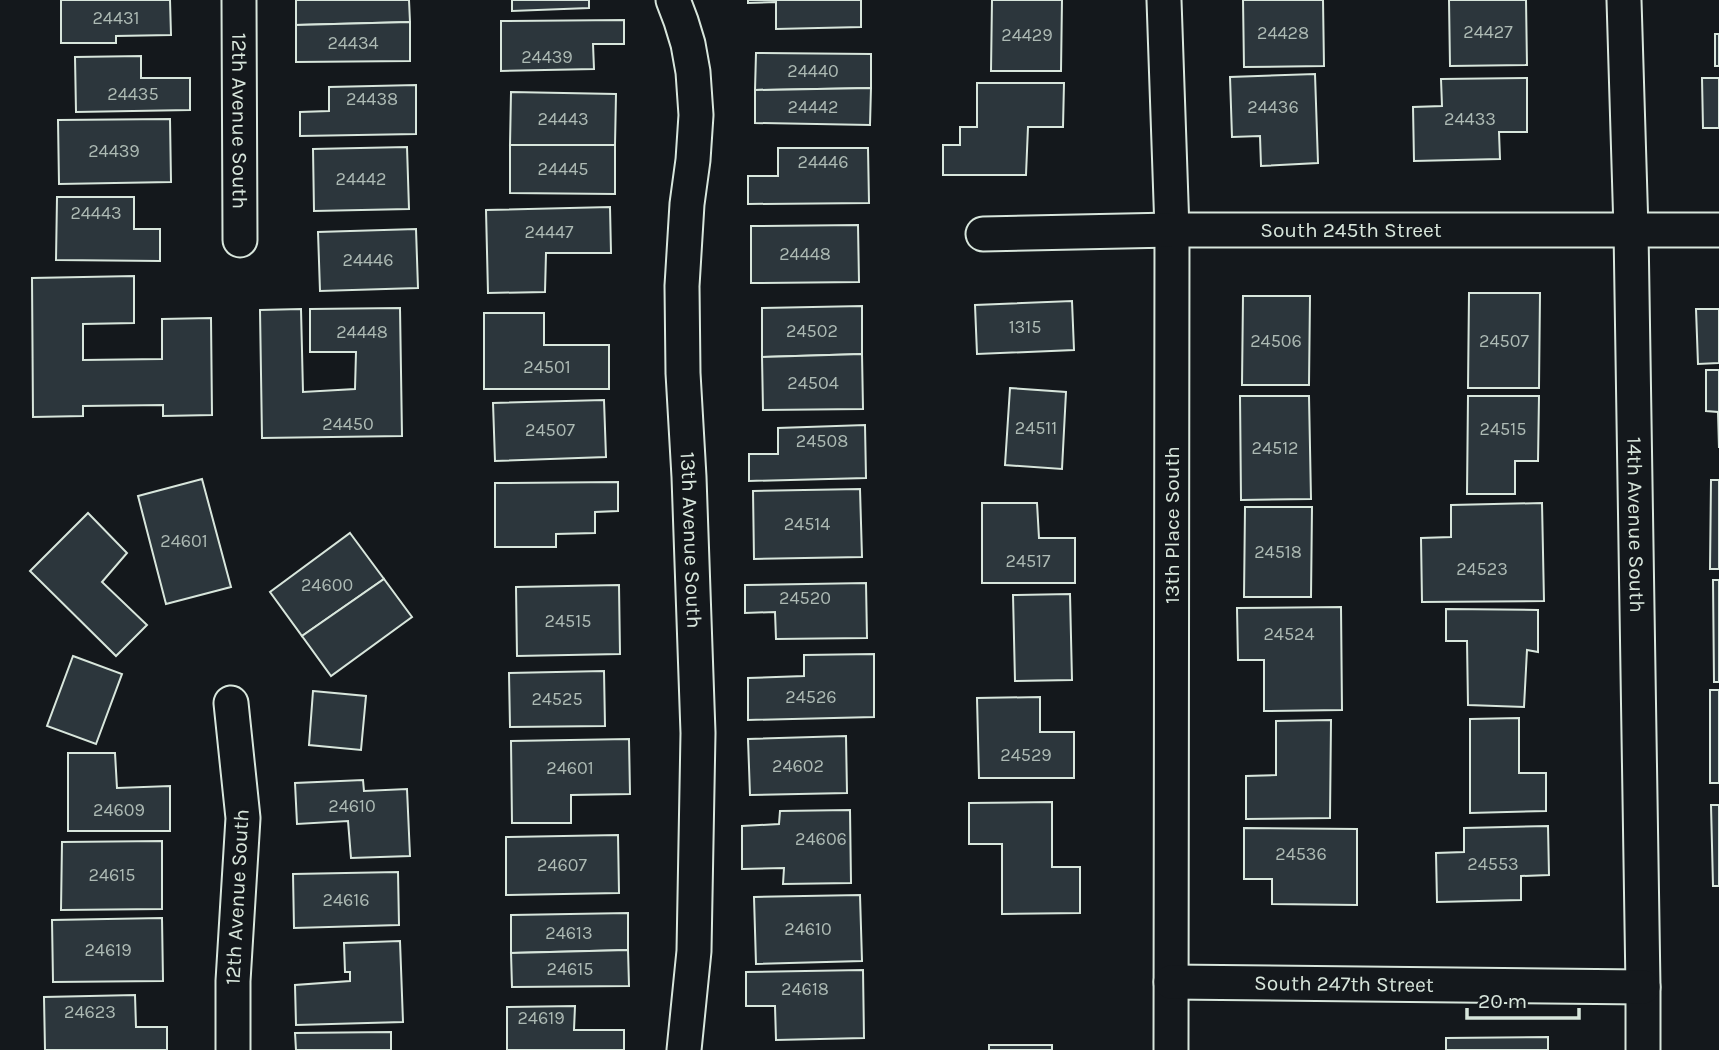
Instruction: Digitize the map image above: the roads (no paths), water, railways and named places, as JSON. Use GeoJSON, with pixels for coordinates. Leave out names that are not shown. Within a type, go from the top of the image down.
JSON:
{"type":"FeatureCollection","features":[{"type":"Feature","properties":{"kind":"street","name":"12th Avenue South"},"geometry":{"type":"LineString","coordinates":[[239,0],[240,240]]}},
{"type":"Feature","properties":{"kind":"street","name":"13th Avenue South"},"geometry":{"type":"LineString","coordinates":[[673,0],[685,32],[693,72],[696,115],[685,237],[682,334],[698,733],[694,951],[684,1050]]}},
{"type":"Feature","properties":{"kind":"street","name":"13th Place South"},"geometry":{"type":"LineString","coordinates":[[1164,0],[1172,230],[1171,1050]]}},
{"type":"Feature","properties":{"kind":"street","name":"14th Avenue South"},"geometry":{"type":"LineString","coordinates":[[1624,0],[1631,230],[1643,1050]]}},
{"type":"Feature","properties":{"kind":"street","name":"South 245th Street"},"geometry":{"type":"LineString","coordinates":[[983,233],[1172,230],[1719,230]]}},
{"type":"Feature","properties":{"kind":"street","name":"12th Avenue South"},"geometry":{"type":"LineString","coordinates":[[231,703],[243,818],[233,981],[233,1050]]}},
{"type":"Feature","properties":{"kind":"street","name":"South 247th Street"},"geometry":{"type":"LineString","coordinates":[[1171,982],[1643,987]]}}]}
